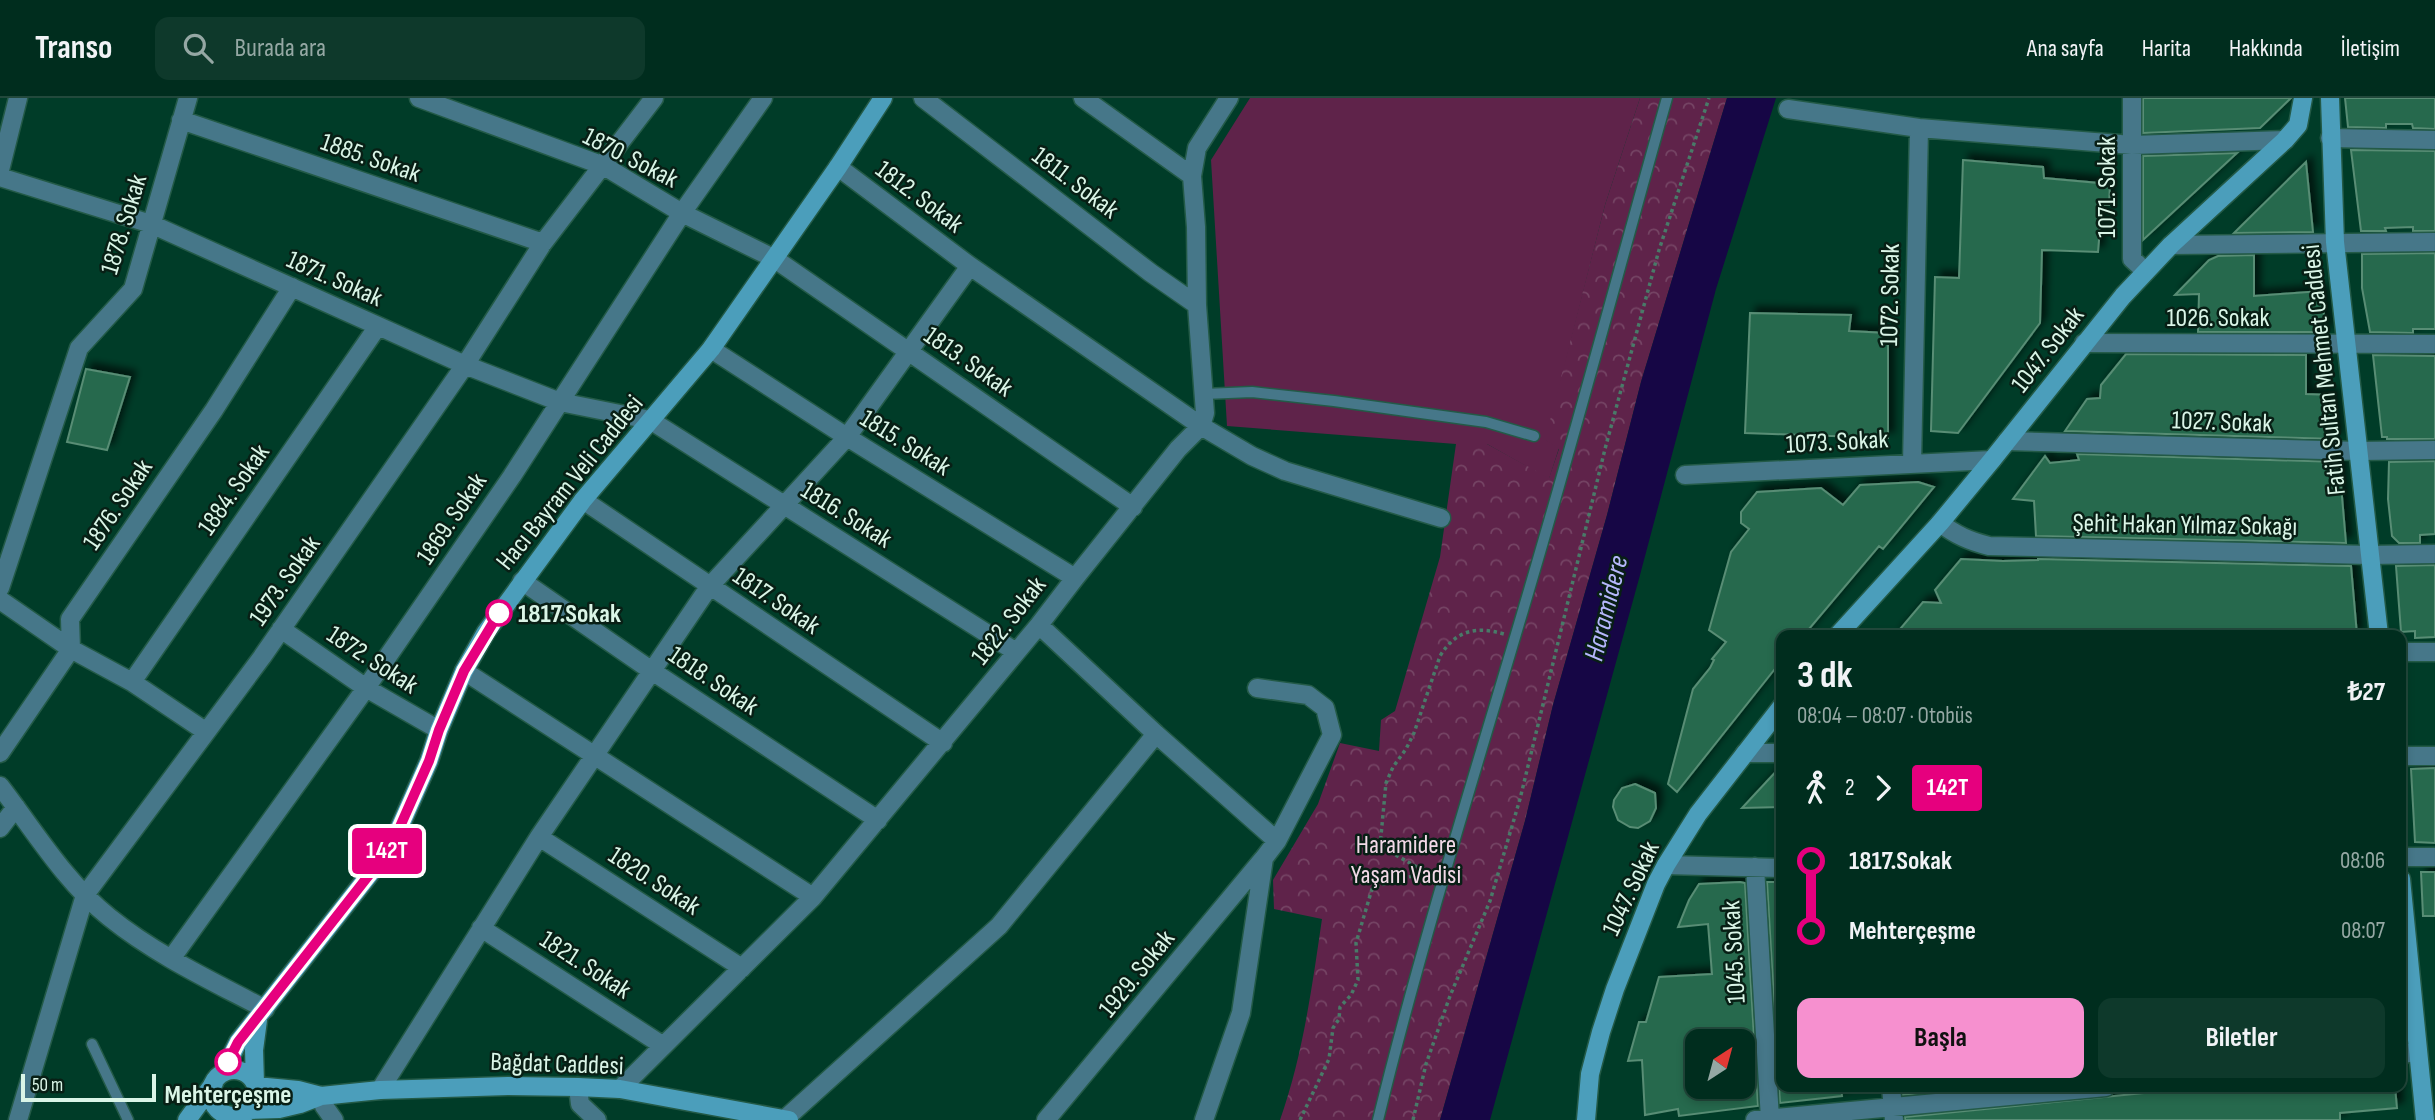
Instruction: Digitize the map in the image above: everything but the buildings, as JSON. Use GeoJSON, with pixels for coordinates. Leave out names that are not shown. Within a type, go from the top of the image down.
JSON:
{"type":"FeatureCollection","features":[{"type":"Feature","properties":{"kind":"main road","name":"Hacı Bayram Veli Caddesi"},"geometry":{"type":"LineString","coordinates":[[218,1078],[232,1051],[391,847],[429,761],[464,671],[486,632],[583,499],[711,349],[883,98]]}},
{"type":"Feature","properties":{"kind":"main road","name":"Fatih Sultan Mehmet Caddesi"},"geometry":{"type":"LineString","coordinates":[[2330,98],[2335,242],[2378,630]]}},
{"type":"Feature","properties":{"kind":"main road","name":"1047. Sokak"},"geometry":{"type":"LineString","coordinates":[[1843,630],[1940,523],[2145,271],[2285,140],[2298,125],[2304,101]]}},
{"type":"Feature","properties":{"kind":"main road","name":"1047. Sokak"},"geometry":{"type":"LineString","coordinates":[[1586,1120],[1590,1074],[1601,1032],[1619,977],[1666,865],[1698,814],[1776,714]]}},
{"type":"Feature","properties":{"kind":"main road"},"geometry":{"type":"LineString","coordinates":[[2406,988],[2409,1053],[2425,1120]]}},
{"type":"Feature","properties":{"kind":"main road"},"geometry":{"type":"LineString","coordinates":[[218,1078],[212,1097],[215,1104],[226,1114],[240,1115],[256,1100],[254,1050],[261,1014]]}},
{"type":"Feature","properties":{"kind":"main road"},"geometry":{"type":"LineString","coordinates":[[187,1120],[218,1078],[230,1070],[245,1072],[255,1085]]}},
{"type":"Feature","properties":{"kind":"main road","name":"Bağdat Caddesi"},"geometry":{"type":"LineString","coordinates":[[255,1085],[321,1096]]}},
{"type":"Feature","properties":{"kind":"main road","name":"Bağdat Caddesi"},"geometry":{"type":"LineString","coordinates":[[240,1115],[279,1109],[321,1096],[380,1090],[508,1086],[620,1089],[787,1119]]}},
{"type":"Feature","properties":{"kind":"street"},"geometry":{"type":"LineString","coordinates":[[0,170],[18,98]]}},
{"type":"Feature","properties":{"kind":"street","name":"1878. Sokak"},"geometry":{"type":"LineString","coordinates":[[0,588],[79,348],[132,289],[188,98]]}},
{"type":"Feature","properties":{"kind":"street","name":"1870. Sokak"},"geometry":{"type":"LineString","coordinates":[[419,98],[604,166],[682,214],[775,259]]}},
{"type":"Feature","properties":{"kind":"street","name":"1973. Sokak"},"geometry":{"type":"LineString","coordinates":[[18,1120],[85,895],[281,629],[465,365],[543,243],[654,98]]}},
{"type":"Feature","properties":{"kind":"street","name":"1869. Sokak"},"geometry":{"type":"LineString","coordinates":[[171,959],[366,688],[560,402],[682,214],[763,98]]}},
{"type":"Feature","properties":{"kind":"street","name":"1811. Sokak"},"geometry":{"type":"LineString","coordinates":[[923,98],[1151,273],[1197,305]]}},
{"type":"Feature","properties":{"kind":"street"},"geometry":{"type":"LineString","coordinates":[[1083,98],[1192,176]]}},
{"type":"Feature","properties":{"kind":"street"},"geometry":{"type":"LineString","coordinates":[[1201,426],[1205,413],[1192,176],[1197,148],[1228,98]]}},
{"type":"Feature","properties":{"kind":"street","name":"1071. Sokak"},"geometry":{"type":"LineString","coordinates":[[2132,98],[2132,259],[2145,271]]}},
{"type":"Feature","properties":{"kind":"street"},"geometry":{"type":"LineString","coordinates":[[1788,108],[1919,128],[2132,145],[2285,140]]}},
{"type":"Feature","properties":{"kind":"street","name":"1885. Sokak"},"geometry":{"type":"LineString","coordinates":[[181,120],[543,243]]}},
{"type":"Feature","properties":{"kind":"street","name":"1072. Sokak"},"geometry":{"type":"LineString","coordinates":[[1912,464],[1919,128]]}},
{"type":"Feature","properties":{"kind":"street"},"geometry":{"type":"LineString","coordinates":[[2330,138],[2435,140]]}},
{"type":"Feature","properties":{"kind":"street","name":"1812. Sokak"},"geometry":{"type":"LineString","coordinates":[[838,167],[970,266],[1201,426],[1252,456],[1285,471],[1441,518]]}},
{"type":"Feature","properties":{"kind":"street","name":"1871. Sokak"},"geometry":{"type":"LineString","coordinates":[[0,177],[151,224],[465,365],[560,402],[650,420]]}},
{"type":"Feature","properties":{"kind":"street"},"geometry":{"type":"LineString","coordinates":[[2171,245],[2435,242]]}},
{"type":"Feature","properties":{"kind":"street","name":"1813. Sokak"},"geometry":{"type":"LineString","coordinates":[[775,259],[1133,507]]}},
{"type":"Feature","properties":{"kind":"street"},"geometry":{"type":"LineString","coordinates":[[380,1090],[539,837],[709,587],[847,437],[970,266]]}},
{"type":"Feature","properties":{"kind":"street","name":"1876. Sokak"},"geometry":{"type":"LineString","coordinates":[[71,649],[70,618],[214,410],[292,287]]}},
{"type":"Feature","properties":{"kind":"street","name":"1884. Sokak"},"geometry":{"type":"LineString","coordinates":[[132,682],[378,326]]}},
{"type":"Feature","properties":{"kind":"street","name":"1026. Sokak"},"geometry":{"type":"LineString","coordinates":[[2084,343],[2435,344]]}},
{"type":"Feature","properties":{"kind":"street","name":"1815. Sokak"},"geometry":{"type":"LineString","coordinates":[[711,349],[1074,578]]}},
{"type":"Feature","properties":{"kind":"street","name":"1816. Sokak"},"geometry":{"type":"LineString","coordinates":[[650,420],[1016,652]]}},
{"type":"Feature","properties":{"kind":"street","name":"1822. Sokak"},"geometry":{"type":"LineString","coordinates":[[620,1089],[813,897],[943,743],[1178,449],[1201,426]]}},
{"type":"Feature","properties":{"kind":"street","name":"1027. Sokak"},"geometry":{"type":"LineString","coordinates":[[2007,441],[2359,451],[2435,450]]}},
{"type":"Feature","properties":{"kind":"street","name":"1073. Sokak"},"geometry":{"type":"LineString","coordinates":[[1685,475],[1992,460]]}},
{"type":"Feature","properties":{"kind":"street","name":"1817. Sokak"},"geometry":{"type":"LineString","coordinates":[[583,499],[709,587],[943,743]]}},
{"type":"Feature","properties":{"kind":"street","name":"Şehit Hakan Yılmaz Sokağı"},"geometry":{"type":"LineString","coordinates":[[1940,523],[1972,542],[1989,546],[2369,555],[2435,554]]}},
{"type":"Feature","properties":{"kind":"street","name":"1818. Sokak"},"geometry":{"type":"LineString","coordinates":[[522,581],[652,671],[878,820]]}},
{"type":"Feature","properties":{"kind":"street"},"geometry":{"type":"LineString","coordinates":[[0,600],[71,649],[132,682],[205,732]]}},
{"type":"Feature","properties":{"kind":"street"},"geometry":{"type":"LineString","coordinates":[[1039,625],[1277,841]]}},
{"type":"Feature","properties":{"kind":"street","name":"1872. Sokak"},"geometry":{"type":"LineString","coordinates":[[281,629],[366,688],[439,730]]}},
{"type":"Feature","properties":{"kind":"street"},"geometry":{"type":"LineString","coordinates":[[0,753],[71,649]]}},
{"type":"Feature","properties":{"kind":"street"},"geometry":{"type":"LineString","coordinates":[[2406,652],[2435,652]]}},
{"type":"Feature","properties":{"kind":"street"},"geometry":{"type":"LineString","coordinates":[[464,671],[813,897]]}},
{"type":"Feature","properties":{"kind":"street","name":"1929. Sokak"},"geometry":{"type":"LineString","coordinates":[[1046,1120],[1277,841],[1332,735],[1325,708],[1308,695],[1257,688]]}},
{"type":"Feature","properties":{"kind":"street"},"geometry":{"type":"LineString","coordinates":[[787,1119],[999,926],[1156,734]]}},
{"type":"Feature","properties":{"kind":"street"},"geometry":{"type":"LineString","coordinates":[[1745,753],[1776,753]]}},
{"type":"Feature","properties":{"kind":"street"},"geometry":{"type":"LineString","coordinates":[[2406,756],[2435,756]]}},
{"type":"Feature","properties":{"kind":"street"},"geometry":{"type":"LineString","coordinates":[[0,786],[28,826],[85,895],[108,917],[261,1014]]}},
{"type":"Feature","properties":{"kind":"street"},"geometry":{"type":"LineString","coordinates":[[0,828],[16,807]]}},
{"type":"Feature","properties":{"kind":"street","name":"1820. Sokak"},"geometry":{"type":"LineString","coordinates":[[539,837],[742,968]]}},
{"type":"Feature","properties":{"kind":"street"},"geometry":{"type":"LineString","coordinates":[[2406,857],[2435,857]]}},
{"type":"Feature","properties":{"kind":"street"},"geometry":{"type":"LineString","coordinates":[[1204,1120],[1241,1013],[1264,858]]}},
{"type":"Feature","properties":{"kind":"street"},"geometry":{"type":"LineString","coordinates":[[1666,865],[1776,868]]}},
{"type":"Feature","properties":{"kind":"street","name":"1045. Sokak"},"geometry":{"type":"LineString","coordinates":[[1755,867],[1762,1119]]}},
{"type":"Feature","properties":{"kind":"street","name":"1821. Sokak"},"geometry":{"type":"LineString","coordinates":[[481,928],[662,1045]]}},
{"type":"Feature","properties":{"kind":"street"},"geometry":{"type":"LineString","coordinates":[[578,1087],[580,1104],[597,1120]]}},
{"type":"Feature","properties":{"kind":"street"},"geometry":{"type":"LineString","coordinates":[[1892,1092],[1894,1114]]}},
{"type":"Feature","properties":{"kind":"street"},"geometry":{"type":"LineString","coordinates":[[1762,1119],[1894,1114],[1993,1092]]}},
{"type":"Feature","properties":{"kind":"street"},"geometry":{"type":"LineString","coordinates":[[321,1096],[324,1107],[334,1120]]}},
{"type":"Feature","properties":{"kind":"lane"},"geometry":{"type":"LineString","coordinates":[[1378,1120],[1442,879],[1553,509],[1667,98]]}},
{"type":"Feature","properties":{"kind":"lane"},"geometry":{"type":"LineString","coordinates":[[1203,394],[1252,391],[1334,401],[1486,422],[1534,436]]}},
{"type":"Feature","properties":{"kind":"lane"},"geometry":{"type":"LineString","coordinates":[[92,1044],[128,1120]]}},
{"type":"Feature","properties":{"kind":"path"},"geometry":{"type":"LineString","coordinates":[[1413,1120],[1426,1064],[1450,996],[1490,901],[1520,799],[1609,436],[1660,250],[1709,98]]}},
{"type":"Feature","properties":{"kind":"path"},"geometry":{"type":"LineString","coordinates":[[1442,879],[1380,846],[1386,783],[1392,767],[1414,733],[1440,656],[1446,646],[1471,630],[1484,628],[1514,637]]}},
{"type":"Feature","properties":{"kind":"path"},"geometry":{"type":"LineString","coordinates":[[1300,1120],[1329,1059],[1333,1028],[1339,1019],[1340,1007],[1351,995],[1359,979],[1356,943],[1372,889],[1395,879],[1429,874]]}},
{"type":"Feature","properties":{"kind":"green space"},"geometry":{"type":"Polygon","coordinates":[[[1250,98],[1640,98],[1605,205],[1546,440],[1559,448],[1549,479],[1487,444],[1456,444],[1227,426],[1211,160],[1250,98]]]}},
{"type":"Feature","properties":{"kind":"green space","name":"Haramidere Yaşam Vadisi"},"geometry":{"type":"Polygon","coordinates":[[[1640,98],[1727,98],[1641,382],[1607,515],[1553,705],[1525,821],[1440,1120],[1280,1120],[1301,1046],[1322,919],[1274,909],[1273,880],[1318,804],[1340,743],[1379,751],[1381,720],[1395,711],[1440,557],[1456,444],[1487,444],[1549,478],[1559,449],[1545,440],[1605,205],[1640,98]]]}},
{"type":"Feature","properties":{"kind":"water","name":"Haramidere"},"geometry":{"type":"Polygon","coordinates":[[[1727,98],[1776,98],[1716,289],[1490,1120],[1440,1120],[1525,821],[1553,705],[1607,515],[1641,382],[1727,98]]]}},
{"type":"Feature","properties":{"kind":"bus line","name":"142T"},"geometry":{"type":"LineString","coordinates":[[228,1062],[238,1042],[258,1020],[391,847],[429,761],[464,671],[499,613]]}},
{"type":"Feature","properties":{"kind":"place","name":"1817.Sokak"},"geometry":{"type":"Point","coordinates":[499,613]}},
{"type":"Feature","properties":{"kind":"place","name":"Mehterçeşme"},"geometry":{"type":"Point","coordinates":[228,1062]}}]}
